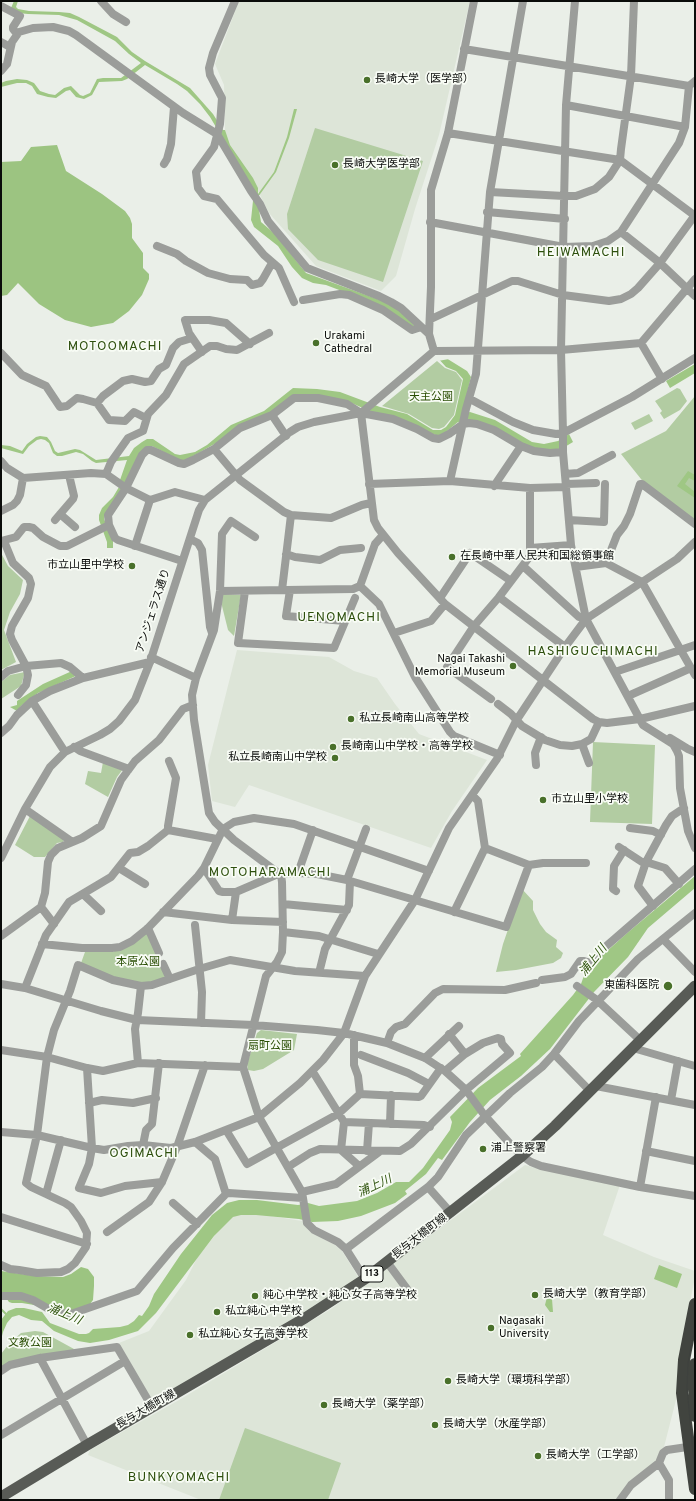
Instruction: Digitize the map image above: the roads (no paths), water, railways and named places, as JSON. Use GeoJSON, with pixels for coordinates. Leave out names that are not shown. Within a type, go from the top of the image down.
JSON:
{"type":"FeatureCollection","features":[{"type":"Feature","properties":{"kind":"highway"},"geometry":{"type":"LineString","coordinates":[[695,1304],[686,1345],[682,1375],[683,1403],[692,1446],[695,1489]]}},
{"type":"Feature","properties":{"kind":"highway"},"geometry":{"type":"LineString","coordinates":[[695,1364],[695,1416]]}},
{"type":"Feature","properties":{"kind":"main road","name":"長与大橋町線"},"geometry":{"type":"LineString","coordinates":[[1,1497],[305,1318],[365,1279],[522,1156],[555,1126],[695,986]]}},
{"type":"Feature","properties":{"kind":"street"},"geometry":{"type":"LineString","coordinates":[[101,1],[113,14],[126,22]]}},
{"type":"Feature","properties":{"kind":"street"},"geometry":{"type":"LineString","coordinates":[[235,1],[213,53],[209,68],[210,75],[222,98],[214,147],[196,172],[198,188],[204,196],[217,199],[240,228],[272,263],[279,268],[298,301],[340,294],[349,295],[383,310],[412,330],[421,327]]}},
{"type":"Feature","properties":{"kind":"street"},"geometry":{"type":"LineString","coordinates":[[434,351],[429,334],[431,320],[431,190],[448,133],[474,1]]}},
{"type":"Feature","properties":{"kind":"street"},"geometry":{"type":"LineString","coordinates":[[450,481],[466,409],[476,374],[487,212],[523,1]]}},
{"type":"Feature","properties":{"kind":"street"},"geometry":{"type":"LineString","coordinates":[[575,1],[568,66],[566,105],[562,350],[563,450],[571,545],[586,619],[644,725],[673,744],[677,751],[679,756],[680,788],[688,831],[695,848]]}},
{"type":"Feature","properties":{"kind":"street"},"geometry":{"type":"LineString","coordinates":[[490,192],[564,196],[582,195],[595,189],[608,177],[620,160],[631,76],[634,1]]}},
{"type":"Feature","properties":{"kind":"street"},"geometry":{"type":"LineString","coordinates":[[1,6],[20,16],[13,27],[17,34]]}},
{"type":"Feature","properties":{"kind":"street"},"geometry":{"type":"LineString","coordinates":[[1,71],[7,64],[10,47],[17,34],[24,30],[53,27],[69,31],[76,35],[174,107],[218,129],[268,221],[307,268],[391,302],[401,308],[429,334]]}},
{"type":"Feature","properties":{"kind":"street"},"geometry":{"type":"LineString","coordinates":[[1,42],[10,47]]}},
{"type":"Feature","properties":{"kind":"street"},"geometry":{"type":"LineString","coordinates":[[430,222],[564,247],[593,246],[608,241],[621,232],[678,143],[685,127],[692,84],[631,76],[464,49]]}},
{"type":"Feature","properties":{"kind":"street"},"geometry":{"type":"LineString","coordinates":[[566,105],[685,127]]}},
{"type":"Feature","properties":{"kind":"street"},"geometry":{"type":"LineString","coordinates":[[164,164],[168,159],[171,144],[174,107]]}},
{"type":"Feature","properties":{"kind":"street"},"geometry":{"type":"LineString","coordinates":[[431,320],[512,280],[563,295],[609,301],[621,299],[631,294],[638,288],[660,263],[695,215],[620,160],[448,133]]}},
{"type":"Feature","properties":{"kind":"street"},"geometry":{"type":"LineString","coordinates":[[487,212],[565,219]]}},
{"type":"Feature","properties":{"kind":"street"},"geometry":{"type":"LineString","coordinates":[[621,232],[660,263],[695,296]]}},
{"type":"Feature","properties":{"kind":"street"},"geometry":{"type":"LineString","coordinates":[[157,246],[177,254],[186,261],[208,273],[230,279],[246,280],[252,285],[260,283],[272,263]]}},
{"type":"Feature","properties":{"kind":"street"},"geometry":{"type":"LineString","coordinates":[[362,412],[434,351],[477,352],[562,350],[641,343],[695,279]]}},
{"type":"Feature","properties":{"kind":"street"},"geometry":{"type":"LineString","coordinates":[[202,352],[192,338],[185,320],[209,320],[226,323],[250,344]]}},
{"type":"Feature","properties":{"kind":"street"},"geometry":{"type":"LineString","coordinates":[[106,474],[128,438],[143,431],[148,414],[166,395],[184,364],[213,346],[237,350],[269,333]]}},
{"type":"Feature","properties":{"kind":"street"},"geometry":{"type":"LineString","coordinates":[[97,403],[103,396],[123,381],[132,379],[145,382],[151,381],[159,369],[166,365],[173,348],[179,342],[192,338]]}},
{"type":"Feature","properties":{"kind":"street"},"geometry":{"type":"LineString","coordinates":[[641,343],[662,379]]}},
{"type":"Feature","properties":{"kind":"street"},"geometry":{"type":"LineString","coordinates":[[1,353],[22,375],[46,386],[60,407],[67,406],[77,398],[97,403],[109,420],[125,421],[134,412],[146,418]]}},
{"type":"Feature","properties":{"kind":"street"},"geometry":{"type":"LineString","coordinates":[[470,399],[533,430],[563,434],[632,397],[695,358]]}},
{"type":"Feature","properties":{"kind":"street"},"geometry":{"type":"LineString","coordinates":[[182,561],[115,538],[106,526],[108,515],[126,488],[142,455],[147,450],[151,450],[172,461],[184,464],[214,449],[240,428],[272,415],[294,398],[318,398],[347,404],[362,412],[393,419],[438,439],[463,423],[477,424],[494,430],[521,446],[534,451],[550,453],[563,450]]}},
{"type":"Feature","properties":{"kind":"street"},"geometry":{"type":"LineString","coordinates":[[362,412],[374,520],[383,535],[442,601],[599,722],[607,723],[640,719],[695,706]]}},
{"type":"Feature","properties":{"kind":"street","name":"アンジェラス通り"},"geometry":{"type":"LineString","coordinates":[[1,858],[25,809],[50,767],[65,752],[100,735],[119,721],[135,700],[151,660],[199,510],[205,500],[235,475],[298,428],[314,422],[362,412]]}},
{"type":"Feature","properties":{"kind":"street"},"geometry":{"type":"LineString","coordinates":[[272,415],[286,436]]}},
{"type":"Feature","properties":{"kind":"street"},"geometry":{"type":"LineString","coordinates":[[494,486],[521,446]]}},
{"type":"Feature","properties":{"kind":"street"},"geometry":{"type":"LineString","coordinates":[[214,449],[235,475],[284,512],[291,515],[331,518],[362,505],[371,503]]}},
{"type":"Feature","properties":{"kind":"street"},"geometry":{"type":"LineString","coordinates":[[565,474],[578,473],[612,455]]}},
{"type":"Feature","properties":{"kind":"street"},"geometry":{"type":"LineString","coordinates":[[1,461],[4,468],[23,478],[91,473],[106,474],[126,488],[150,500],[175,492],[205,500]]}},
{"type":"Feature","properties":{"kind":"street"},"geometry":{"type":"LineString","coordinates":[[69,475],[74,496],[57,517],[75,527]]}},
{"type":"Feature","properties":{"kind":"street"},"geometry":{"type":"LineString","coordinates":[[1,511],[13,505],[17,501],[20,495],[23,478]]}},
{"type":"Feature","properties":{"kind":"street"},"geometry":{"type":"LineString","coordinates":[[369,484],[450,481],[530,488],[596,483]]}},
{"type":"Feature","properties":{"kind":"street"},"geometry":{"type":"LineString","coordinates":[[569,520],[604,522],[606,484]]}},
{"type":"Feature","properties":{"kind":"street"},"geometry":{"type":"LineString","coordinates":[[606,564],[617,535],[624,526],[630,514],[640,484],[695,524]]}},
{"type":"Feature","properties":{"kind":"street"},"geometry":{"type":"LineString","coordinates":[[491,700],[448,667],[474,626],[499,597],[530,556],[530,488]]}},
{"type":"Feature","properties":{"kind":"street"},"geometry":{"type":"LineString","coordinates":[[135,546],[150,500]]}},
{"type":"Feature","properties":{"kind":"street"},"geometry":{"type":"LineString","coordinates":[[291,515],[286,554],[286,616],[346,621]]}},
{"type":"Feature","properties":{"kind":"street"},"geometry":{"type":"LineString","coordinates":[[254,537],[231,520],[222,534],[220,591],[213,634],[196,678],[192,696],[194,720],[209,813],[215,822],[234,840],[281,876],[282,882],[282,952],[266,976],[243,1067],[260,1117],[303,1197],[307,1223],[314,1230],[338,1242],[346,1249],[365,1279]]}},
{"type":"Feature","properties":{"kind":"street"},"geometry":{"type":"LineString","coordinates":[[18,695],[28,680],[28,675],[26,666],[10,634],[12,626],[28,598],[31,584],[28,578],[13,563],[2,543],[16,537],[24,528],[29,527],[33,528],[43,537],[60,546],[67,546],[106,526]]}},
{"type":"Feature","properties":{"kind":"street"},"geometry":{"type":"LineString","coordinates":[[220,591],[353,589],[360,586],[375,544],[383,535]]}},
{"type":"Feature","properties":{"kind":"street"},"geometry":{"type":"LineString","coordinates":[[190,539],[198,543],[202,550],[210,627],[213,634]]}},
{"type":"Feature","properties":{"kind":"street"},"geometry":{"type":"LineString","coordinates":[[1,1132],[37,1135],[104,1150],[143,1145],[171,1148],[195,1142],[260,1117],[312,1072],[344,1033],[365,976],[378,954],[415,900],[449,828],[500,754],[516,721],[565,647],[586,619],[677,559],[695,542]]}},
{"type":"Feature","properties":{"kind":"street"},"geometry":{"type":"LineString","coordinates":[[530,548],[571,545]]}},
{"type":"Feature","properties":{"kind":"street"},"geometry":{"type":"LineString","coordinates":[[286,554],[295,557],[320,560],[340,550],[361,548]]}},
{"type":"Feature","properties":{"kind":"street"},"geometry":{"type":"LineString","coordinates":[[394,633],[431,621],[470,553],[511,581]]}},
{"type":"Feature","properties":{"kind":"street"},"geometry":{"type":"LineString","coordinates":[[576,566],[606,564],[642,582],[695,675]]}},
{"type":"Feature","properties":{"kind":"street"},"geometry":{"type":"LineString","coordinates":[[523,566],[579,617],[586,619]]}},
{"type":"Feature","properties":{"kind":"street"},"geometry":{"type":"LineString","coordinates":[[360,586],[379,604],[415,677],[450,732],[454,736],[500,754]]}},
{"type":"Feature","properties":{"kind":"street"},"geometry":{"type":"LineString","coordinates":[[245,591],[238,643],[334,648],[355,598]]}},
{"type":"Feature","properties":{"kind":"street"},"geometry":{"type":"LineString","coordinates":[[499,597],[565,647]]}},
{"type":"Feature","properties":{"kind":"street"},"geometry":{"type":"LineString","coordinates":[[615,672],[695,645]]}},
{"type":"Feature","properties":{"kind":"street"},"geometry":{"type":"LineString","coordinates":[[1,734],[17,715],[32,701],[83,678],[151,660],[196,678]]}},
{"type":"Feature","properties":{"kind":"street"},"geometry":{"type":"LineString","coordinates":[[1,677],[8,671],[26,666],[61,663],[70,667],[83,678]]}},
{"type":"Feature","properties":{"kind":"street"},"geometry":{"type":"LineString","coordinates":[[628,696],[691,668]]}},
{"type":"Feature","properties":{"kind":"street"},"geometry":{"type":"LineString","coordinates":[[32,701],[65,752]]}},
{"type":"Feature","properties":{"kind":"street"},"geometry":{"type":"LineString","coordinates":[[498,704],[511,714],[522,726],[541,737],[560,745],[572,746],[582,744],[591,739],[599,722]]}},
{"type":"Feature","properties":{"kind":"street"},"geometry":{"type":"LineString","coordinates":[[1,936],[41,907],[45,893],[48,862],[51,854],[58,848],[71,841],[82,838],[101,826],[121,780],[135,761],[159,740],[183,709],[193,705]]}},
{"type":"Feature","properties":{"kind":"street"},"geometry":{"type":"LineString","coordinates":[[653,731],[660,733],[695,752]]}},
{"type":"Feature","properties":{"kind":"street"},"geometry":{"type":"LineString","coordinates":[[536,764],[535,753],[541,737]]}},
{"type":"Feature","properties":{"kind":"street"},"geometry":{"type":"LineString","coordinates":[[582,744],[589,763]]}},
{"type":"Feature","properties":{"kind":"street"},"geometry":{"type":"LineString","coordinates":[[74,747],[80,751],[129,769]]}},
{"type":"Feature","properties":{"kind":"street"},"geometry":{"type":"LineString","coordinates":[[25,988],[46,935],[69,902],[110,877],[119,868],[125,858],[130,854],[138,852],[148,846],[168,830],[176,778],[169,761]]}},
{"type":"Feature","properties":{"kind":"street"},"geometry":{"type":"LineString","coordinates":[[454,912],[486,848],[478,801],[472,795]]}},
{"type":"Feature","properties":{"kind":"street"},"geometry":{"type":"LineString","coordinates":[[654,906],[638,886],[645,863],[672,816],[684,808]]}},
{"type":"Feature","properties":{"kind":"street"},"geometry":{"type":"LineString","coordinates":[[25,809],[71,841]]}},
{"type":"Feature","properties":{"kind":"street"},"geometry":{"type":"LineString","coordinates":[[42,944],[82,948],[112,948],[120,947],[132,941],[164,912],[204,868],[223,829],[234,822],[254,818],[294,824],[429,871]]}},
{"type":"Feature","properties":{"kind":"street"},"geometry":{"type":"LineString","coordinates":[[630,828],[654,831],[660,835]]}},
{"type":"Feature","properties":{"kind":"street"},"geometry":{"type":"LineString","coordinates":[[319,973],[325,949],[347,910],[350,901],[348,881],[366,829]]}},
{"type":"Feature","properties":{"kind":"street"},"geometry":{"type":"LineString","coordinates":[[168,830],[217,839]]}},
{"type":"Feature","properties":{"kind":"street"},"geometry":{"type":"LineString","coordinates":[[298,873],[313,830]]}},
{"type":"Feature","properties":{"kind":"street"},"geometry":{"type":"LineString","coordinates":[[486,848],[529,865],[543,863],[586,864]]}},
{"type":"Feature","properties":{"kind":"street"},"geometry":{"type":"LineString","coordinates":[[616,891],[613,889],[614,866],[621,849],[645,863],[665,868],[679,884]]}},
{"type":"Feature","properties":{"kind":"street"},"geometry":{"type":"LineString","coordinates":[[204,868],[219,891],[223,892],[236,892],[278,874],[317,874],[348,881],[506,927],[529,865]]}},
{"type":"Feature","properties":{"kind":"street"},"geometry":{"type":"LineString","coordinates":[[119,868],[145,884]]}},
{"type":"Feature","properties":{"kind":"street"},"geometry":{"type":"LineString","coordinates":[[387,1043],[391,1032],[396,1027],[404,1024],[435,993],[443,989],[505,990],[565,977],[571,974],[580,961],[590,964],[604,948],[695,869]]}},
{"type":"Feature","properties":{"kind":"street"},"geometry":{"type":"LineString","coordinates":[[232,920],[236,892]]}},
{"type":"Feature","properties":{"kind":"street"},"geometry":{"type":"LineString","coordinates":[[83,894],[101,911]]}},
{"type":"Feature","properties":{"kind":"street"},"geometry":{"type":"LineString","coordinates":[[283,904],[347,910]]}},
{"type":"Feature","properties":{"kind":"street"},"geometry":{"type":"LineString","coordinates":[[41,907],[54,924]]}},
{"type":"Feature","properties":{"kind":"street"},"geometry":{"type":"LineString","coordinates":[[164,912],[232,920],[283,922]]}},
{"type":"Feature","properties":{"kind":"street"},"geometry":{"type":"LineString","coordinates":[[346,1249],[428,1187],[438,1177],[466,1135],[484,1113],[542,1067],[597,1000],[638,959],[695,913]]}},
{"type":"Feature","properties":{"kind":"street"},"geometry":{"type":"LineString","coordinates":[[195,925],[202,992],[201,1023]]}},
{"type":"Feature","properties":{"kind":"street"},"geometry":{"type":"LineString","coordinates":[[148,928],[159,953]]}},
{"type":"Feature","properties":{"kind":"street"},"geometry":{"type":"LineString","coordinates":[[283,932],[319,936],[378,954]]}},
{"type":"Feature","properties":{"kind":"street"},"geometry":{"type":"LineString","coordinates":[[663,939],[695,972]]}},
{"type":"Feature","properties":{"kind":"street"},"geometry":{"type":"LineString","coordinates":[[1,1265],[10,1269],[37,1273],[61,1272],[68,1269],[75,1263],[87,1244],[87,1233],[72,1204],[31,1188],[26,1183],[37,1135],[46,1057],[54,1030],[66,1001],[78,965],[113,980],[141,986],[152,985],[230,960],[319,973],[365,976]]}},
{"type":"Feature","properties":{"kind":"street"},"geometry":{"type":"LineString","coordinates":[[164,964],[170,979]]}},
{"type":"Feature","properties":{"kind":"street"},"geometry":{"type":"LineString","coordinates":[[1,984],[25,988],[66,1001],[137,1020],[253,1025],[344,1033],[387,1043],[424,1058],[443,1070],[467,1092],[522,1156],[530,1162],[541,1166],[640,1187],[695,1196]]}},
{"type":"Feature","properties":{"kind":"street"},"geometry":{"type":"LineString","coordinates":[[138,1063],[135,1029],[141,986]]}},
{"type":"Feature","properties":{"kind":"street"},"geometry":{"type":"LineString","coordinates":[[577,986],[597,1000],[636,1044],[678,1061],[695,1066]]}},
{"type":"Feature","properties":{"kind":"street"},"geometry":{"type":"LineString","coordinates":[[424,1058],[459,1026]]}},
{"type":"Feature","properties":{"kind":"street"},"geometry":{"type":"LineString","coordinates":[[449,1034],[465,1054]]}},
{"type":"Feature","properties":{"kind":"street"},"geometry":{"type":"LineString","coordinates":[[354,1035],[354,1065],[358,1076],[360,1094]]}},
{"type":"Feature","properties":{"kind":"street"},"geometry":{"type":"LineString","coordinates":[[226,1130],[247,1164],[338,1114],[360,1094],[418,1097],[421,1096],[429,1084],[443,1070],[465,1054],[484,1043],[498,1038],[501,1039],[502,1044],[510,1053],[411,1144],[400,1151],[379,1152],[320,1149],[288,1167]]}},
{"type":"Feature","properties":{"kind":"street"},"geometry":{"type":"LineString","coordinates":[[1,1050],[46,1057],[87,1068],[103,1070],[138,1063],[243,1067]]}},
{"type":"Feature","properties":{"kind":"street"},"geometry":{"type":"LineString","coordinates":[[554,1054],[593,1088],[656,1097],[695,1105]]}},
{"type":"Feature","properties":{"kind":"street"},"geometry":{"type":"LineString","coordinates":[[360,1055],[408,1073],[429,1084]]}},
{"type":"Feature","properties":{"kind":"street"},"geometry":{"type":"LineString","coordinates":[[671,1100],[678,1061]]}},
{"type":"Feature","properties":{"kind":"street"},"geometry":{"type":"LineString","coordinates":[[143,1145],[146,1130],[152,1124],[159,1063]]}},
{"type":"Feature","properties":{"kind":"street"},"geometry":{"type":"LineString","coordinates":[[107,1232],[149,1202],[162,1182],[205,1065]]}},
{"type":"Feature","properties":{"kind":"street"},"geometry":{"type":"LineString","coordinates":[[87,1068],[92,1148],[89,1164],[79,1190],[101,1193],[125,1186],[162,1182]]}},
{"type":"Feature","properties":{"kind":"street"},"geometry":{"type":"LineString","coordinates":[[312,1072],[344,1122],[341,1150]]}},
{"type":"Feature","properties":{"kind":"street"},"geometry":{"type":"LineString","coordinates":[[390,1124],[391,1095]]}},
{"type":"Feature","properties":{"kind":"street"},"geometry":{"type":"LineString","coordinates":[[640,1187],[656,1097]]}},
{"type":"Feature","properties":{"kind":"street"},"geometry":{"type":"LineString","coordinates":[[89,1103],[102,1100],[133,1103],[156,1098]]}},
{"type":"Feature","properties":{"kind":"street"},"geometry":{"type":"LineString","coordinates":[[344,1122],[424,1125],[430,1127]]}},
{"type":"Feature","properties":{"kind":"street"},"geometry":{"type":"LineString","coordinates":[[367,1151],[369,1123]]}},
{"type":"Feature","properties":{"kind":"street"},"geometry":{"type":"LineString","coordinates":[[46,1194],[61,1140]]}},
{"type":"Feature","properties":{"kind":"street"},"geometry":{"type":"LineString","coordinates":[[195,1142],[215,1159],[226,1194]]}},
{"type":"Feature","properties":{"kind":"street"},"geometry":{"type":"LineString","coordinates":[[341,1150],[359,1166]]}},
{"type":"Feature","properties":{"kind":"street"},"geometry":{"type":"LineString","coordinates":[[646,1151],[695,1161]]}},
{"type":"Feature","properties":{"kind":"street"},"geometry":{"type":"LineString","coordinates":[[1,1296],[21,1296],[33,1300],[54,1312],[72,1314],[131,1294],[137,1291],[173,1248],[226,1194],[303,1197],[336,1184],[379,1152]]}},
{"type":"Feature","properties":{"kind":"street"},"geometry":{"type":"LineString","coordinates":[[428,1187],[451,1213]]}},
{"type":"Feature","properties":{"kind":"street"},"geometry":{"type":"LineString","coordinates":[[173,1203],[197,1224]]}},
{"type":"Feature","properties":{"kind":"street"},"geometry":{"type":"LineString","coordinates":[[1,1216],[87,1244]]}},
{"type":"Feature","properties":{"kind":"street"},"geometry":{"type":"LineString","coordinates":[[387,1262],[407,1289]]}},
{"type":"Feature","properties":{"kind":"street"},"geometry":{"type":"LineString","coordinates":[[1,1371],[10,1365],[40,1358],[117,1347],[152,1407]]}},
{"type":"Feature","properties":{"kind":"street"},"geometry":{"type":"LineString","coordinates":[[40,1358],[63,1398],[87,1445]]}},
{"type":"Feature","properties":{"kind":"street"},"geometry":{"type":"LineString","coordinates":[[1,1435],[125,1361]]}},
{"type":"Feature","properties":{"kind":"street"},"geometry":{"type":"LineString","coordinates":[[620,1500],[631,1486],[659,1462],[663,1453],[667,1450],[692,1446]]}},
{"type":"Feature","properties":{"kind":"street"},"geometry":{"type":"LineString","coordinates":[[659,1462],[669,1480],[669,1500]]}},
{"type":"Feature","properties":{"kind":"waterway"},"geometry":{"type":"LineString","coordinates":[[1,1309],[7,1315]]}},
{"type":"Feature","properties":{"kind":"tram line"},"geometry":{"type":"LineString","coordinates":[[695,1327],[688,1363],[687,1388],[695,1474]]}},
{"type":"Feature","properties":{"kind":"place","name":"長崎大学（医学部）"},"geometry":{"type":"Point","coordinates":[367,80]}},
{"type":"Feature","properties":{"kind":"place","name":"長崎大学医学部"},"geometry":{"type":"Point","coordinates":[335,165]}},
{"type":"Feature","properties":{"kind":"place","name":"Urakami Cathedral"},"geometry":{"type":"Point","coordinates":[316,343]}},
{"type":"Feature","properties":{"kind":"place","name":"在長崎中華人民共和国総領事館"},"geometry":{"type":"Point","coordinates":[452,557]}},
{"type":"Feature","properties":{"kind":"place","name":"市立山里中学校"},"geometry":{"type":"Point","coordinates":[132,566]}},
{"type":"Feature","properties":{"kind":"place","name":"Nagai Takashi Memorial Museum"},"geometry":{"type":"Point","coordinates":[513,666]}},
{"type":"Feature","properties":{"kind":"place","name":"私立長崎南山高等学校"},"geometry":{"type":"Point","coordinates":[351,719]}},
{"type":"Feature","properties":{"kind":"place","name":"長崎南山中学校・高等学校"},"geometry":{"type":"Point","coordinates":[333,747]}},
{"type":"Feature","properties":{"kind":"place","name":"私立長崎南山中学校"},"geometry":{"type":"Point","coordinates":[335,758]}},
{"type":"Feature","properties":{"kind":"place","name":"市立山里小学校"},"geometry":{"type":"Point","coordinates":[543,800]}},
{"type":"Feature","properties":{"kind":"place","name":"東歯科医院"},"geometry":{"type":"Point","coordinates":[668,986]}},
{"type":"Feature","properties":{"kind":"place","name":"浦上警察署"},"geometry":{"type":"Point","coordinates":[483,1149]}},
{"type":"Feature","properties":{"kind":"place","name":"長崎大学（教育学部）"},"geometry":{"type":"Point","coordinates":[535,1295]}},
{"type":"Feature","properties":{"kind":"place","name":"純心中学校・純心女子高等学校"},"geometry":{"type":"Point","coordinates":[255,1296]}},
{"type":"Feature","properties":{"kind":"place","name":"私立純心中学校"},"geometry":{"type":"Point","coordinates":[217,1312]}},
{"type":"Feature","properties":{"kind":"place","name":"Nagasaki University"},"geometry":{"type":"Point","coordinates":[491,1328]}},
{"type":"Feature","properties":{"kind":"place","name":"私立純心女子高等学校"},"geometry":{"type":"Point","coordinates":[190,1335]}},
{"type":"Feature","properties":{"kind":"place","name":"長崎大学（環境科学部）"},"geometry":{"type":"Point","coordinates":[448,1381]}},
{"type":"Feature","properties":{"kind":"place","name":"長崎大学（薬学部）"},"geometry":{"type":"Point","coordinates":[324,1405]}},
{"type":"Feature","properties":{"kind":"place","name":"長崎大学（水産学部）"},"geometry":{"type":"Point","coordinates":[435,1425]}},
{"type":"Feature","properties":{"kind":"place","name":"長崎大学（工学部）"},"geometry":{"type":"Point","coordinates":[538,1456]}},
{"type":"Feature","properties":{"kind":"district","name":"HEIWAMACHI"},"geometry":{"type":"Point","coordinates":[581,253]}},
{"type":"Feature","properties":{"kind":"district","name":"MOTOOMACHI"},"geometry":{"type":"Point","coordinates":[115,347]}},
{"type":"Feature","properties":{"kind":"district","name":"UENOMACHI"},"geometry":{"type":"Point","coordinates":[339,618]}},
{"type":"Feature","properties":{"kind":"district","name":"HASHIGUCHIMACHI"},"geometry":{"type":"Point","coordinates":[593,652]}},
{"type":"Feature","properties":{"kind":"district","name":"MOTOHARAMACHI"},"geometry":{"type":"Point","coordinates":[270,873]}},
{"type":"Feature","properties":{"kind":"district","name":"OGIMACHI"},"geometry":{"type":"Point","coordinates":[144,1154]}},
{"type":"Feature","properties":{"kind":"district","name":"BUNKYOMACHI"},"geometry":{"type":"Point","coordinates":[179,1478]}},
{"type":"Feature","properties":{"kind":"park label","name":"天主公園"},"geometry":{"type":"Point","coordinates":[431,398]}},
{"type":"Feature","properties":{"kind":"park label","name":"本原公園"},"geometry":{"type":"Point","coordinates":[138,963]}},
{"type":"Feature","properties":{"kind":"park label","name":"扇町公園"},"geometry":{"type":"Point","coordinates":[270,1047]}},
{"type":"Feature","properties":{"kind":"park label","name":"文教公園"},"geometry":{"type":"Point","coordinates":[30,1344]}},
{"type":"Feature","properties":{"kind":"water label","name":"浦上川"},"geometry":{"type":"Point","coordinates":[594,961]}},
{"type":"Feature","properties":{"kind":"water label","name":"浦上川"},"geometry":{"type":"Point","coordinates":[375,1187]}},
{"type":"Feature","properties":{"kind":"water label","name":"浦上川"},"geometry":{"type":"Point","coordinates":[64,1315]}}]}
